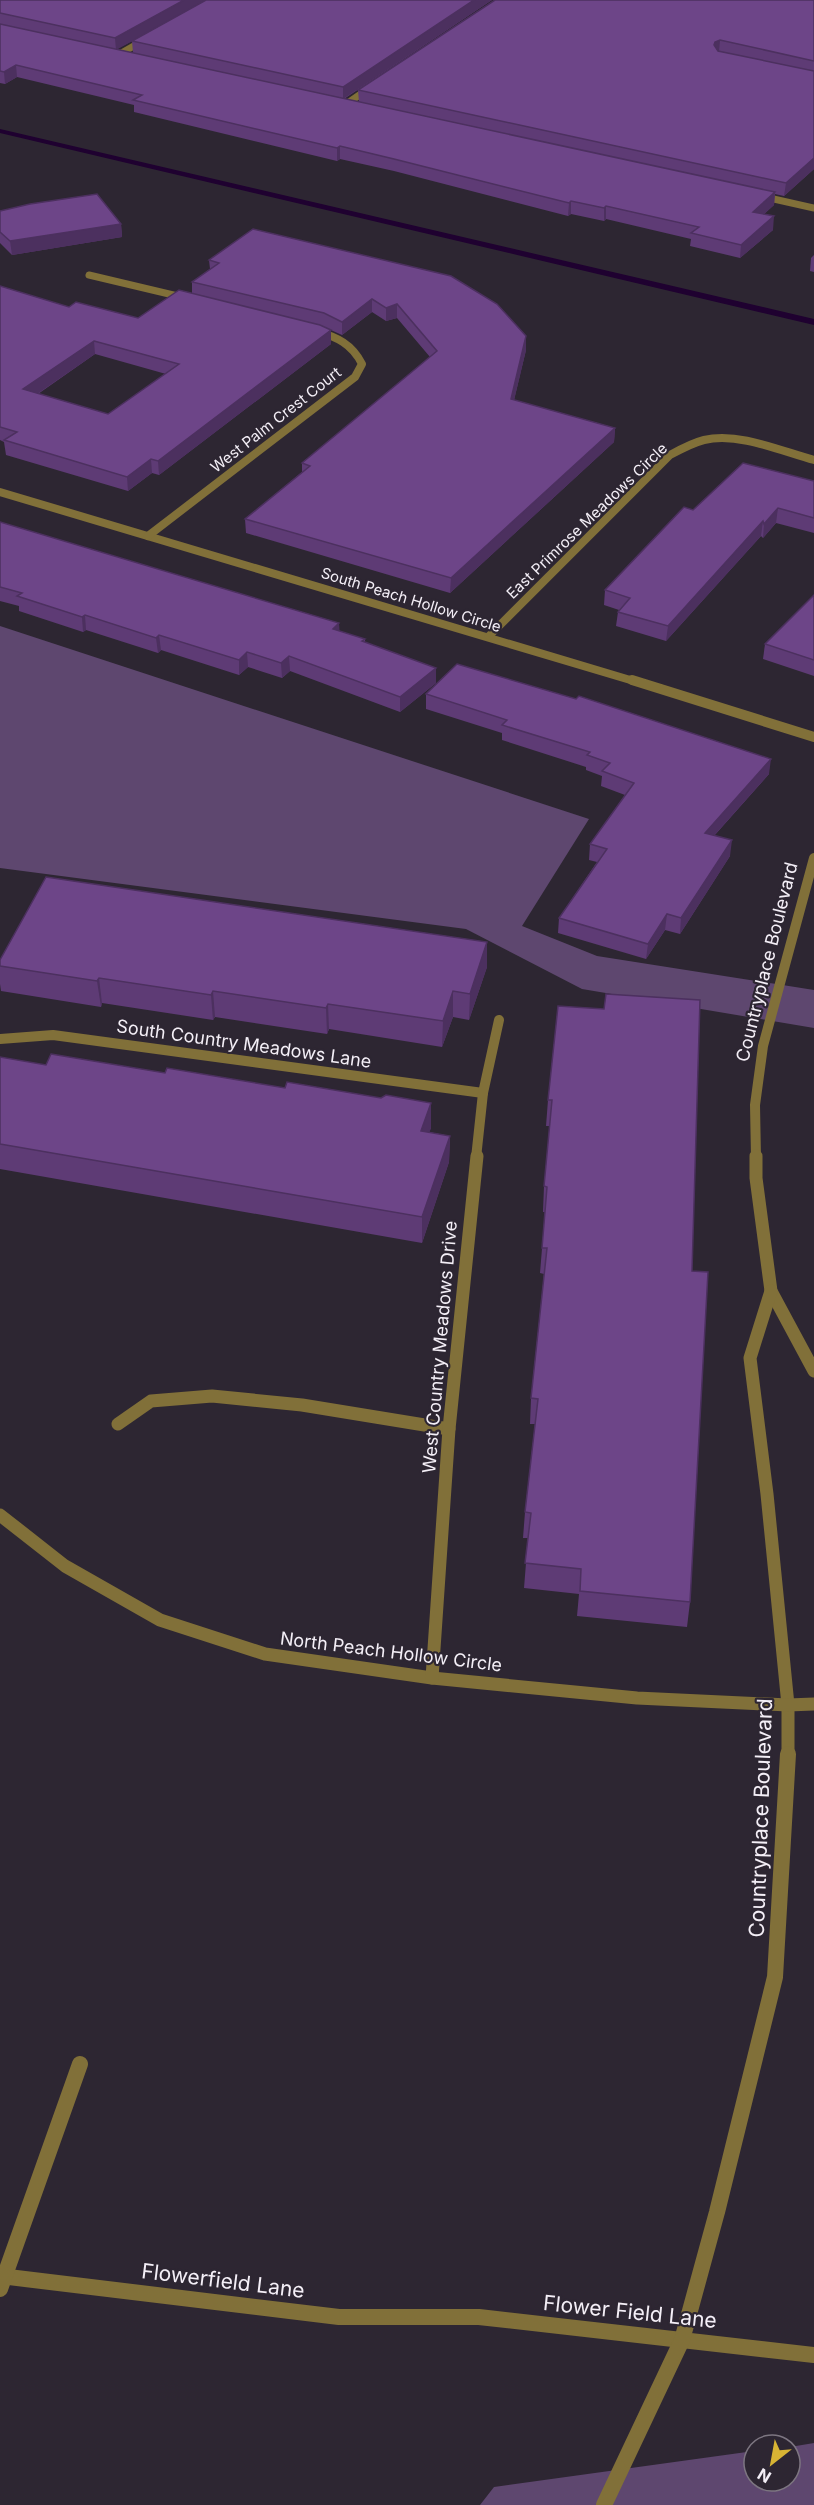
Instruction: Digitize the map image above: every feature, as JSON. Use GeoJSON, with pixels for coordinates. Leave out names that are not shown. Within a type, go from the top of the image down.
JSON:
{"type":"FeatureCollection","features":[{"type":"Feature","properties":{"kind":"street"},"geometry":{"type":"LineString","coordinates":[[118,55],[157,33]]}},
{"type":"Feature","properties":{"kind":"street"},"geometry":{"type":"LineString","coordinates":[[107,52],[129,57]]}},
{"type":"Feature","properties":{"kind":"street"},"geometry":{"type":"LineString","coordinates":[[345,105],[382,80]]}},
{"type":"Feature","properties":{"kind":"street"},"geometry":{"type":"LineString","coordinates":[[333,103],[356,108]]}},
{"type":"Feature","properties":{"kind":"street"},"geometry":{"type":"LineString","coordinates":[[757,196],[814,208]]}},
{"type":"Feature","properties":{"kind":"street"},"geometry":{"type":"LineString","coordinates":[[89,275],[192,300]]}},
{"type":"Feature","properties":{"kind":"street","name":"West Palm Crest Court"},"geometry":{"type":"LineString","coordinates":[[148,536],[354,376],[362,364],[356,350],[343,341],[312,330]]}},
{"type":"Feature","properties":{"kind":"street","name":"East Primrose Meadows Circle"},"geometry":{"type":"LineString","coordinates":[[489,636],[670,455],[691,445],[713,439],[757,445],[814,460]]}},
{"type":"Feature","properties":{"kind":"street","name":"South Peach Hollow Circle"},"geometry":{"type":"LineString","coordinates":[[0,492],[489,636],[814,737]]}},
{"type":"Feature","properties":{"kind":"street","name":"Countryplace Boulevard"},"geometry":{"type":"LineString","coordinates":[[814,858],[763,1046],[755,1105],[756,1178],[771,1291],[814,1371]]}},
{"type":"Feature","properties":{"kind":"street","name":"West Country Meadows Drive"},"geometry":{"type":"LineString","coordinates":[[432,1678],[449,1430],[483,1093],[499,1020]]}},
{"type":"Feature","properties":{"kind":"street","name":"South Country Meadows Lane"},"geometry":{"type":"LineString","coordinates":[[0,1039],[53,1035],[483,1093]]}},
{"type":"Feature","properties":{"kind":"street","name":"Countryplace Boulevard"},"geometry":{"type":"LineString","coordinates":[[604,2505],[682,2340],[717,2212],[775,1977],[788,1758],[788,1705],[767,1494],[750,1358],[771,1291]]}},
{"type":"Feature","properties":{"kind":"street"},"geometry":{"type":"LineString","coordinates":[[118,1424],[152,1401],[212,1396],[302,1405],[449,1430]]}},
{"type":"Feature","properties":{"kind":"street","name":"North Peach Hollow Circle"},"geometry":{"type":"LineString","coordinates":[[0,1515],[65,1566],[160,1620],[266,1654],[432,1678],[637,1698],[788,1705],[814,1704]]}},
{"type":"Feature","properties":{"kind":"street"},"geometry":{"type":"LineString","coordinates":[[1,2281],[80,2064]]}},
{"type":"Feature","properties":{"kind":"street","name":"Flowerfield Lane"},"geometry":{"type":"LineString","coordinates":[[1,2281],[339,2317],[441,2317]]}},
{"type":"Feature","properties":{"kind":"street","name":"Flower Field Lane"},"geometry":{"type":"LineString","coordinates":[[441,2317],[479,2317],[814,2355]]}},
{"type":"Feature","properties":{"kind":"shaded area"},"geometry":{"type":"Polygon","coordinates":[[[0,626],[589,819],[522,926],[597,956],[814,990],[814,1028],[582,989],[466,929],[0,868],[0,626]]]}},
{"type":"Feature","properties":{"kind":"shaded area"},"geometry":{"type":"Polygon","coordinates":[[[814,2443],[814,2505],[480,2505],[494,2487],[742,2453],[742,2493],[802,2493],[802,2445],[814,2443]]]}},
{"type":"Feature","properties":{"kind":"building"},"geometry":{"type":"Polygon","coordinates":[[[0,0],[184,0],[115,38],[0,13],[0,0]]]}},
{"type":"Feature","properties":{"kind":"building"},"geometry":{"type":"Polygon","coordinates":[[[206,0],[474,0],[343,87],[132,41],[206,0]]]}},
{"type":"Feature","properties":{"kind":"building"},"geometry":{"type":"Polygon","coordinates":[[[495,0],[814,0],[814,61],[720,40],[714,45],[718,51],[814,71],[814,158],[786,183],[358,90],[495,0]]]}},
{"type":"Feature","properties":{"kind":"building"},"geometry":{"type":"Polygon","coordinates":[[[0,24],[775,192],[753,212],[774,216],[741,245],[691,233],[699,227],[606,206],[604,208],[571,201],[569,203],[340,146],[337,148],[133,100],[142,95],[16,65],[4,72],[0,71],[0,24]]]}},
{"type":"Feature","properties":{"kind":"building"},"geometry":{"type":"Polygon","coordinates":[[[97,194],[121,224],[10,241],[0,232],[0,211],[97,194]]]}},
{"type":"Feature","properties":{"kind":"building"},"geometry":{"type":"Polygon","coordinates":[[[253,229],[451,276],[497,304],[526,336],[511,399],[615,428],[451,578],[245,519],[310,466],[302,463],[437,351],[397,304],[386,308],[372,299],[342,322],[324,313],[192,282],[219,263],[209,260],[253,229]]]}},
{"type":"Feature","properties":{"kind":"building"},"geometry":{"type":"Polygon","coordinates":[[[0,286],[69,307],[76,302],[138,318],[179,290],[320,325],[331,330],[158,461],[151,459],[127,477],[4,440],[17,432],[0,427],[0,286]],[[94,341],[23,389],[108,414],[179,364],[94,341]]]}},
{"type":"Feature","properties":{"kind":"building"},"geometry":{"type":"Polygon","coordinates":[[[743,463],[814,481],[814,518],[778,508],[764,524],[763,521],[668,626],[618,612],[630,598],[605,590],[684,507],[693,510],[743,463]]]}},
{"type":"Feature","properties":{"kind":"building"},"geometry":{"type":"Polygon","coordinates":[[[0,522],[339,623],[333,629],[365,639],[362,641],[436,668],[400,697],[289,656],[281,663],[247,652],[239,660],[159,635],[156,638],[85,615],[82,617],[17,596],[22,593],[0,587],[0,522]]]}},
{"type":"Feature","properties":{"kind":"building"},"geometry":{"type":"Polygon","coordinates":[[[814,595],[814,660],[765,644],[814,595]]]}},
{"type":"Feature","properties":{"kind":"building"},"geometry":{"type":"Polygon","coordinates":[[[457,664],[576,699],[579,696],[771,759],[705,833],[732,840],[681,918],[667,914],[648,944],[559,918],[607,849],[590,844],[634,783],[602,771],[610,763],[587,755],[590,752],[502,725],[507,720],[426,694],[457,664]]]}},
{"type":"Feature","properties":{"kind":"building"},"geometry":{"type":"Polygon","coordinates":[[[46,877],[487,942],[470,994],[453,991],[443,1021],[328,1004],[326,1008],[213,991],[211,995],[99,978],[97,981],[0,966],[0,960],[46,877]]]}},
{"type":"Feature","properties":{"kind":"building"},"geometry":{"type":"Polygon","coordinates":[[[606,994],[700,1000],[692,1271],[708,1272],[690,1602],[580,1591],[581,1569],[525,1563],[531,1513],[525,1512],[538,1399],[531,1398],[547,1248],[542,1248],[547,1187],[544,1186],[552,1100],[548,1100],[558,1006],[604,1009],[606,994]]]}},
{"type":"Feature","properties":{"kind":"building"},"geometry":{"type":"Polygon","coordinates":[[[51,1054],[165,1073],[167,1068],[285,1088],[287,1082],[381,1098],[386,1095],[431,1103],[421,1131],[450,1136],[422,1217],[0,1144],[0,1057],[46,1065],[51,1054]]]}},
{"type":"Feature","properties":{"kind":"waterway"},"geometry":{"type":"LineString","coordinates":[[0,131],[814,322]]}}]}
